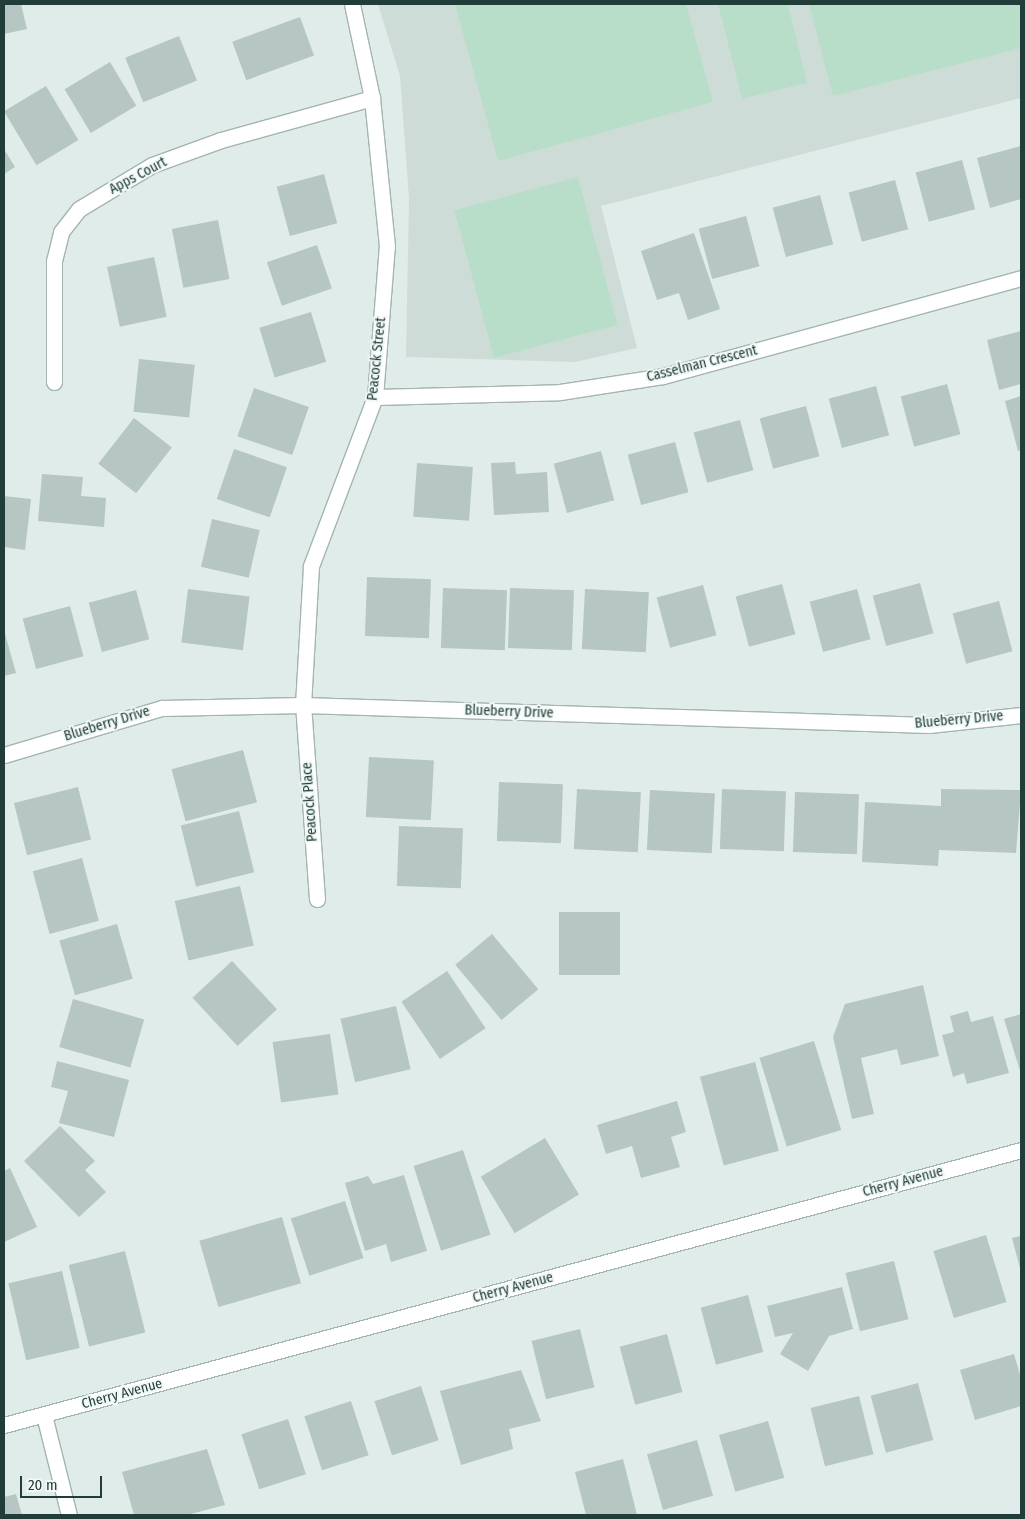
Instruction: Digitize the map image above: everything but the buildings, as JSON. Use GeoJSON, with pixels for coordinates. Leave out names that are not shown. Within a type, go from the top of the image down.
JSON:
{"type":"FeatureCollection","features":[{"type":"Feature","properties":{"kind":"street","name":"Peacock Street"},"geometry":{"type":"LineString","coordinates":[[303,705],[311,566],[375,397],[387,246],[372,98],[352,4]]}},
{"type":"Feature","properties":{"kind":"street","name":"Apps Court"},"geometry":{"type":"LineString","coordinates":[[54,382],[54,262],[61,232],[79,209],[152,165],[221,140],[372,98]]}},
{"type":"Feature","properties":{"kind":"street","name":"Casselman Crescent"},"geometry":{"type":"LineString","coordinates":[[375,397],[560,392],[663,376],[1021,278]]}},
{"type":"Feature","properties":{"kind":"street","name":"Blueberry Drive"},"geometry":{"type":"LineString","coordinates":[[4,755],[162,708],[303,705],[929,725],[1021,715]]}},
{"type":"Feature","properties":{"kind":"street","name":"Peacock Place"},"geometry":{"type":"LineString","coordinates":[[303,705],[317,899]]}},
{"type":"Feature","properties":{"kind":"street","name":"Cherry Avenue"},"geometry":{"type":"LineString","coordinates":[[4,1425],[1021,1150]]}},
{"type":"Feature","properties":{"kind":"street"},"geometry":{"type":"LineString","coordinates":[[44,1415],[69,1515]]}},
{"type":"Feature","properties":{"kind":"shaded area"},"geometry":{"type":"Polygon","coordinates":[[[378,4],[1021,4],[1021,98],[601,206],[637,348],[575,362],[406,357],[409,199],[400,76],[378,4]]]}},
{"type":"Feature","properties":{"kind":"green space"},"geometry":{"type":"Polygon","coordinates":[[[455,4],[686,4],[713,102],[498,161],[455,4]]]}},
{"type":"Feature","properties":{"kind":"green space"},"geometry":{"type":"Polygon","coordinates":[[[718,4],[788,4],[807,83],[742,99],[718,4]]]}},
{"type":"Feature","properties":{"kind":"green space"},"geometry":{"type":"Polygon","coordinates":[[[809,4],[1021,4],[1021,48],[833,96],[809,4]]]}},
{"type":"Feature","properties":{"kind":"green space"},"geometry":{"type":"Polygon","coordinates":[[[578,177],[618,325],[494,358],[454,210],[578,177]]]}}]}
